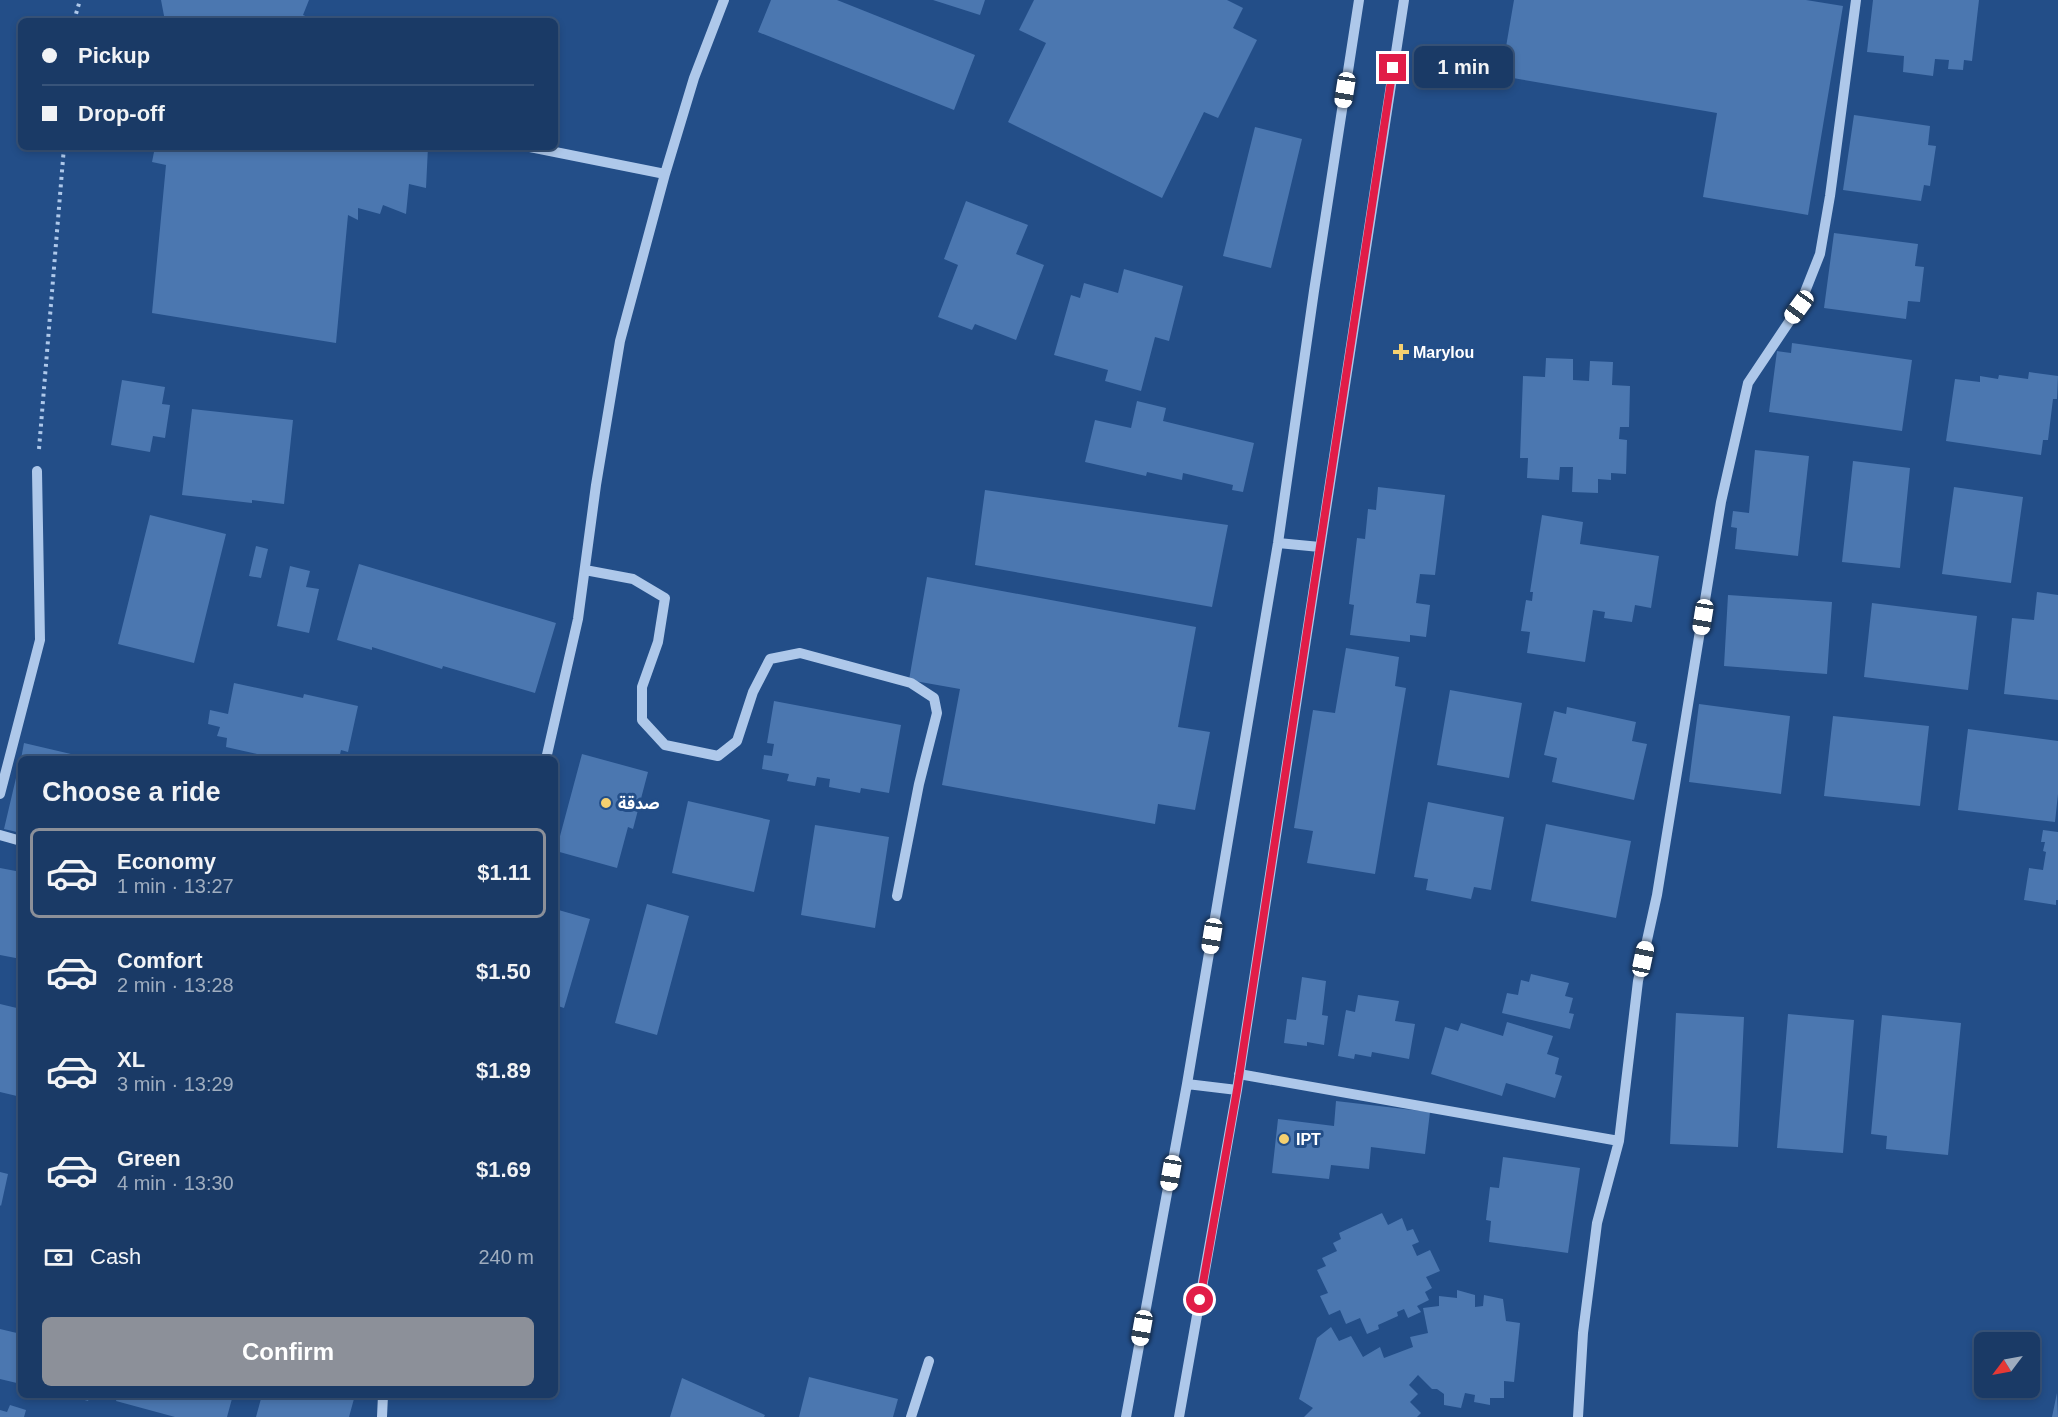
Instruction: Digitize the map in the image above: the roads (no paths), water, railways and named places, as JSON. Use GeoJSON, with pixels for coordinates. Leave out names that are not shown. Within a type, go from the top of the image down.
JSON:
{"type":"FeatureCollection","features":[{"type":"Feature","properties":{"kind":"street"},"geometry":{"type":"LineString","coordinates":[[547,756],[578,619],[596,485],[620,341],[665,174],[694,78],[724,0]]}},
{"type":"Feature","properties":{"kind":"street"},"geometry":{"type":"LineString","coordinates":[[1126,1417],[1187,1084],[1278,543],[1359,0]]}},
{"type":"Feature","properties":{"kind":"street"},"geometry":{"type":"LineString","coordinates":[[1179,1417],[1237,1090],[1404,0]]}},
{"type":"Feature","properties":{"kind":"street"},"geometry":{"type":"LineString","coordinates":[[1578,1417],[1583,1333],[1597,1223],[1619,1141],[1638,981],[1657,895],[1721,502],[1748,382],[1799,307],[1820,254],[1856,0]]}},
{"type":"Feature","properties":{"kind":"street"},"geometry":{"type":"LineString","coordinates":[[545,150],[665,174]]}},
{"type":"Feature","properties":{"kind":"street"},"geometry":{"type":"LineString","coordinates":[[0,794],[40,640],[37,471]]}},
{"type":"Feature","properties":{"kind":"street"},"geometry":{"type":"LineString","coordinates":[[1278,543],[1320,547]]}},
{"type":"Feature","properties":{"kind":"street"},"geometry":{"type":"LineString","coordinates":[[585,570],[633,579],[664,598],[658,642],[642,687],[642,720],[665,745],[718,756],[737,741],[753,692],[771,659],[800,653],[911,683],[934,698],[937,713],[919,784],[897,896]]}},
{"type":"Feature","properties":{"kind":"street"},"geometry":{"type":"LineString","coordinates":[[0,835],[18,840]]}},
{"type":"Feature","properties":{"kind":"street"},"geometry":{"type":"LineString","coordinates":[[1239,1074],[1619,1141]]}},
{"type":"Feature","properties":{"kind":"street"},"geometry":{"type":"LineString","coordinates":[[1187,1084],[1237,1090]]}},
{"type":"Feature","properties":{"kind":"street"},"geometry":{"type":"LineString","coordinates":[[911,1417],[929,1361]]}},
{"type":"Feature","properties":{"kind":"street"},"geometry":{"type":"LineString","coordinates":[[381,1417],[383,1398]]}},
{"type":"Feature","properties":{"kind":"place","name":"Marylou"},"geometry":{"type":"Point","coordinates":[1401,352]}},
{"type":"Feature","properties":{"kind":"place","name":"صدقة"},"geometry":{"type":"Point","coordinates":[606,803]}},
{"type":"Feature","properties":{"kind":"place","name":"IPT"},"geometry":{"type":"Point","coordinates":[1284,1139]}}]}
